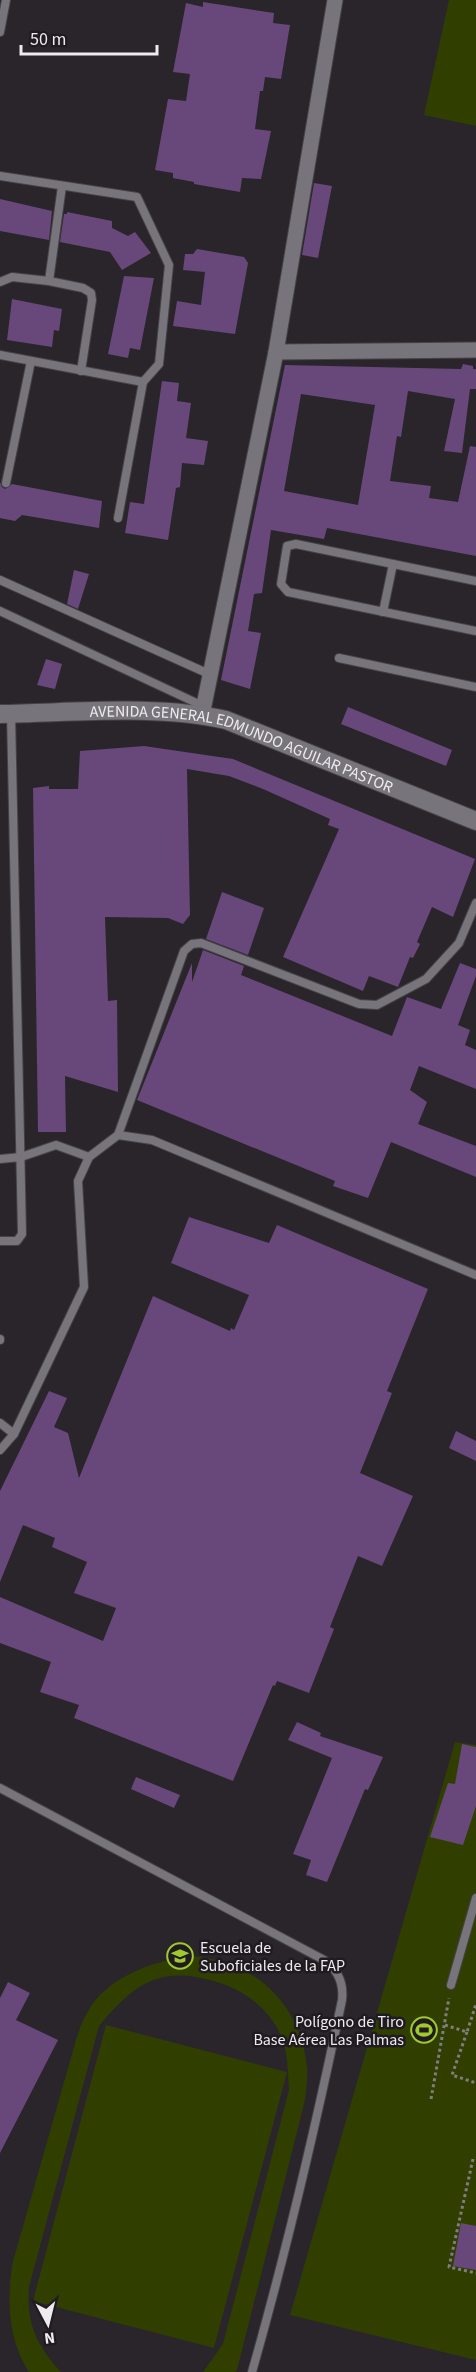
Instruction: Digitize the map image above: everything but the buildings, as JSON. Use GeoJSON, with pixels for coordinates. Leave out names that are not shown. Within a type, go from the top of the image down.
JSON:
{"type":"FeatureCollection","features":[{"type":"Feature","properties":{"kind":"street"},"geometry":{"type":"LineString","coordinates":[[203,710],[276,352],[335,0]]}},
{"type":"Feature","properties":{"kind":"street"},"geometry":{"type":"LineString","coordinates":[[276,352],[476,350]]}},
{"type":"Feature","properties":{"kind":"street","name":"AVENIDA GENERAL EDMUNDO AGUILAR PASTOR"},"geometry":{"type":"LineString","coordinates":[[5,714],[203,710],[476,821]]}},
{"type":"Feature","properties":{"kind":"lane"},"geometry":{"type":"LineString","coordinates":[[0,32],[6,0]]}},
{"type":"Feature","properties":{"kind":"lane"},"geometry":{"type":"LineString","coordinates":[[0,176],[136,197],[170,265],[159,364],[143,381],[118,518]]}},
{"type":"Feature","properties":{"kind":"lane"},"geometry":{"type":"LineString","coordinates":[[49,281],[62,186]]}},
{"type":"Feature","properties":{"kind":"lane"},"geometry":{"type":"LineString","coordinates":[[0,282],[12,277],[49,281],[83,288],[91,292],[92,300],[81,371]]}},
{"type":"Feature","properties":{"kind":"lane"},"geometry":{"type":"LineString","coordinates":[[0,355],[143,381]]}},
{"type":"Feature","properties":{"kind":"lane"},"geometry":{"type":"LineString","coordinates":[[6,483],[30,362]]}},
{"type":"Feature","properties":{"kind":"lane"},"geometry":{"type":"LineString","coordinates":[[476,581],[296,544],[287,546],[281,584],[288,592],[476,631]]}},
{"type":"Feature","properties":{"kind":"lane"},"geometry":{"type":"LineString","coordinates":[[382,612],[393,564]]}},
{"type":"Feature","properties":{"kind":"lane"},"geometry":{"type":"LineString","coordinates":[[0,580],[210,674]]}},
{"type":"Feature","properties":{"kind":"lane"},"geometry":{"type":"LineString","coordinates":[[0,610],[203,710]]}},
{"type":"Feature","properties":{"kind":"lane"},"geometry":{"type":"LineString","coordinates":[[339,657],[476,687]]}},
{"type":"Feature","properties":{"kind":"lane"},"geometry":{"type":"LineString","coordinates":[[0,1241],[17,1241],[22,1234],[5,714]]}},
{"type":"Feature","properties":{"kind":"lane"},"geometry":{"type":"LineString","coordinates":[[0,1450],[14,1434],[84,1287],[78,1181],[89,1157],[118,1135],[184,951],[192,944],[201,943],[359,1004],[378,1005],[426,979],[459,943],[476,903]]}},
{"type":"Feature","properties":{"kind":"lane"},"geometry":{"type":"LineString","coordinates":[[118,1135],[152,1140],[476,1275]]}},
{"type":"Feature","properties":{"kind":"lane"},"geometry":{"type":"LineString","coordinates":[[0,1159],[21,1157],[56,1146],[89,1157]]}},
{"type":"Feature","properties":{"kind":"lane"},"geometry":{"type":"LineString","coordinates":[[0,1423],[14,1434]]}},
{"type":"Feature","properties":{"kind":"lane"},"geometry":{"type":"LineString","coordinates":[[0,1788],[172,1877],[324,1960],[339,1976],[342,1984],[342,2000],[322,2097],[252,2372]]}},
{"type":"Feature","properties":{"kind":"lane"},"geometry":{"type":"LineString","coordinates":[[451,1985],[476,1898]]}},
{"type":"Feature","properties":{"kind":"path"},"geometry":{"type":"LineString","coordinates":[[431,2099],[451,1985]]}},
{"type":"Feature","properties":{"kind":"path"},"geometry":{"type":"LineString","coordinates":[[476,2004],[452,2075],[476,2083]]}},
{"type":"Feature","properties":{"kind":"path"},"geometry":{"type":"LineString","coordinates":[[444,2025],[467,2032]]}},
{"type":"Feature","properties":{"kind":"path"},"geometry":{"type":"LineString","coordinates":[[473,2159],[449,2267],[476,2273]]}},
{"type":"Feature","properties":{"kind":"green space"},"geometry":{"type":"Polygon","coordinates":[[[449,0],[476,0],[476,126],[424,115],[449,0]]]}},
{"type":"Feature","properties":{"kind":"green space","name":"Polígono de Tiro Base Aérea Las Palmas"},"geometry":{"type":"Polygon","coordinates":[[[455,1742],[476,1745],[476,2360],[290,2315],[455,1742]]]}},
{"type":"Feature","properties":{"kind":"green space"},"geometry":{"type":"Polygon","coordinates":[[[187,1956],[232,1965],[252,1975],[269,1988],[284,2004],[295,2023],[303,2044],[307,2068],[305,2100],[237,2370],[235,2372],[203,2372],[223,2344],[289,2090],[286,2053],[275,2024],[267,2013],[247,1996],[223,1984],[198,1977],[179,1975],[166,1976],[142,1985],[119,2004],[99,2026],[29,2287],[31,2323],[45,2353],[61,2372],[29,2372],[13,2334],[10,2307],[12,2265],[81,2026],[95,2001],[117,1981],[158,1963],[187,1956]]]}},
{"type":"Feature","properties":{"kind":"green space"},"geometry":{"type":"Polygon","coordinates":[[[106,2025],[287,2072],[214,2348],[33,2301],[106,2025]]]}},
{"type":"Feature","properties":{"kind":"place","name":"Escuela de Suboficiales de la FAP"},"geometry":{"type":"Point","coordinates":[180,1956]}},
{"type":"Feature","properties":{"kind":"place","name":"Polígono de Tiro Base Aérea Las Palmas"},"geometry":{"type":"Point","coordinates":[424,2030]}}]}
